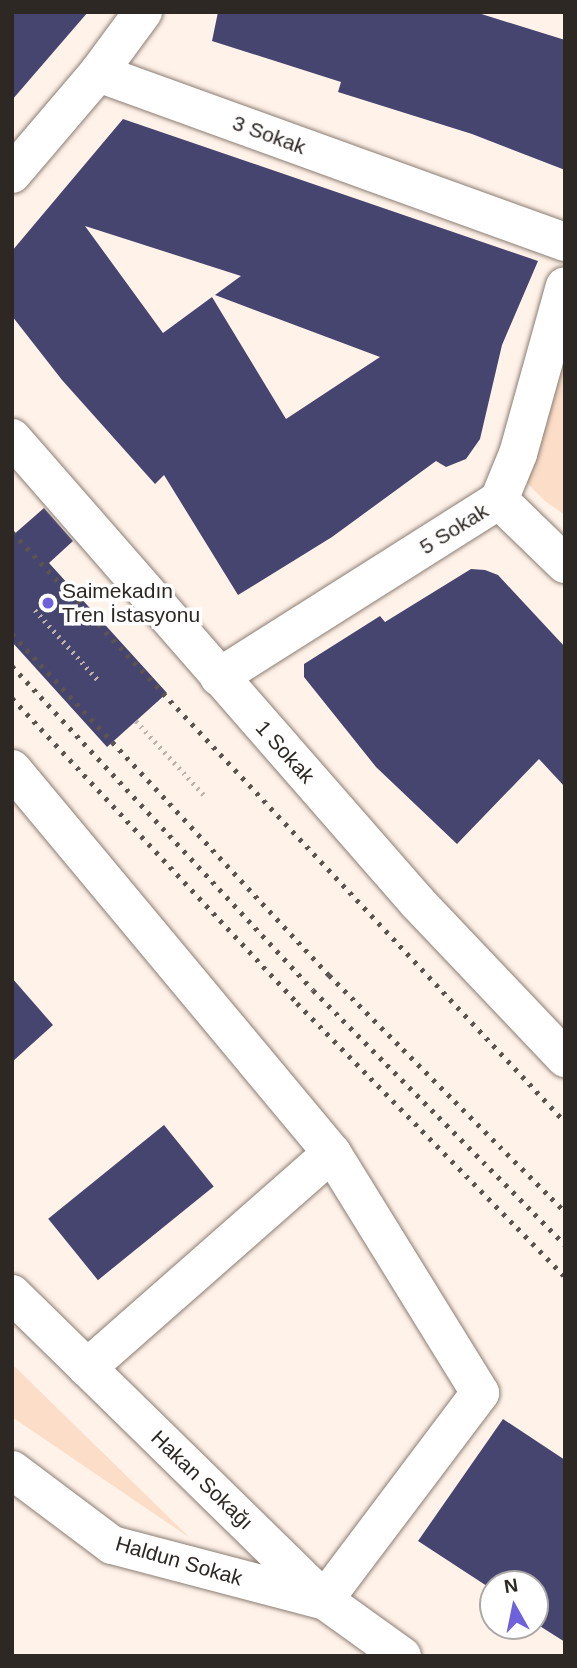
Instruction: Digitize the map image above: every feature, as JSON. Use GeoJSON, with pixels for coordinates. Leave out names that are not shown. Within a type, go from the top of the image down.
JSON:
{"type":"FeatureCollection","features":[{"type":"Feature","properties":{"kind":"street"},"geometry":{"type":"LineString","coordinates":[[12,174],[98,73],[144,12]]}},
{"type":"Feature","properties":{"kind":"street","name":"3 Sokak"},"geometry":{"type":"LineString","coordinates":[[98,73],[565,242]]}},
{"type":"Feature","properties":{"kind":"street","name":"5 Sokak"},"geometry":{"type":"LineString","coordinates":[[219,677],[499,500],[518,454],[565,286]]}},
{"type":"Feature","properties":{"kind":"street","name":"1 Sokak"},"geometry":{"type":"LineString","coordinates":[[12,438],[418,903],[565,1058]]}},
{"type":"Feature","properties":{"kind":"street"},"geometry":{"type":"LineString","coordinates":[[499,500],[565,564]]}},
{"type":"Feature","properties":{"kind":"street"},"geometry":{"type":"LineString","coordinates":[[12,769],[332,1153],[480,1393],[324,1600]]}},
{"type":"Feature","properties":{"kind":"street"},"geometry":{"type":"LineString","coordinates":[[87,1368],[332,1153]]}},
{"type":"Feature","properties":{"kind":"street","name":"Hakan Sokağı"},"geometry":{"type":"LineString","coordinates":[[12,1294],[324,1600],[402,1656]]}},
{"type":"Feature","properties":{"kind":"street","name":"Haldun Sokak"},"geometry":{"type":"LineString","coordinates":[[12,1470],[112,1545],[324,1600]]}},
{"type":"Feature","properties":{"kind":"path"},"geometry":{"type":"LineString","coordinates":[[35,610],[98,680]]}},
{"type":"Feature","properties":{"kind":"path"},"geometry":{"type":"LineString","coordinates":[[136,721],[204,795]]}},
{"type":"Feature","properties":{"kind":"shaded area"},"geometry":{"type":"Polygon","coordinates":[[[565,343],[565,515],[545,501],[523,479],[565,343]]]}},
{"type":"Feature","properties":{"kind":"shaded area"},"geometry":{"type":"Polygon","coordinates":[[[12,1364],[190,1538],[12,1417],[12,1364]]]}},
{"type":"Feature","properties":{"kind":"building"},"geometry":{"type":"Polygon","coordinates":[[[12,12],[88,12],[12,100],[12,12]]]}},
{"type":"Feature","properties":{"kind":"building"},"geometry":{"type":"Polygon","coordinates":[[[218,12],[475,12],[565,40],[565,170],[472,134],[338,92],[341,82],[212,41],[218,12]]]}},
{"type":"Feature","properties":{"kind":"building"},"geometry":{"type":"Polygon","coordinates":[[[123,119],[538,261],[502,345],[480,439],[466,459],[446,467],[436,461],[332,537],[238,595],[164,475],[155,484],[62,380],[12,316],[12,251],[123,119]],[[85,226],[163,333],[212,297],[286,419],[380,357],[215,295],[241,276],[85,226]]]}},
{"type":"Feature","properties":{"kind":"building","name":"Saimekadın Tren İstasyonu"},"geometry":{"type":"Polygon","coordinates":[[[44,508],[73,541],[49,563],[167,693],[107,747],[12,642],[12,536],[44,508]]]}},
{"type":"Feature","properties":{"kind":"building"},"geometry":{"type":"Polygon","coordinates":[[[471,569],[498,575],[565,647],[565,787],[539,759],[457,844],[376,767],[304,677],[304,664],[380,616],[385,622],[471,569]]]}},
{"type":"Feature","properties":{"kind":"building"},"geometry":{"type":"Polygon","coordinates":[[[12,978],[53,1025],[12,1062],[12,978]]]}},
{"type":"Feature","properties":{"kind":"building"},"geometry":{"type":"Polygon","coordinates":[[[164,1125],[214,1186],[98,1280],[48,1219],[164,1125]]]}},
{"type":"Feature","properties":{"kind":"building"},"geometry":{"type":"Polygon","coordinates":[[[503,1419],[565,1460],[565,1642],[549,1632],[549,1570],[479,1570],[479,1581],[418,1541],[503,1419]]]}},
{"type":"Feature","properties":{"kind":"railway"},"geometry":{"type":"LineString","coordinates":[[12,532],[565,1122]]}},
{"type":"Feature","properties":{"kind":"railway"},"geometry":{"type":"LineString","coordinates":[[12,634],[329,975],[565,1212]]}},
{"type":"Feature","properties":{"kind":"railway"},"geometry":{"type":"LineString","coordinates":[[12,666],[313,990],[565,1245]]}},
{"type":"Feature","properties":{"kind":"railway"},"geometry":{"type":"LineString","coordinates":[[12,698],[297,1003],[565,1277]]}},
{"type":"Feature","properties":{"kind":"place","name":"Saimekadın Tren İstasyonu"},"geometry":{"type":"Point","coordinates":[48,603]}}]}
